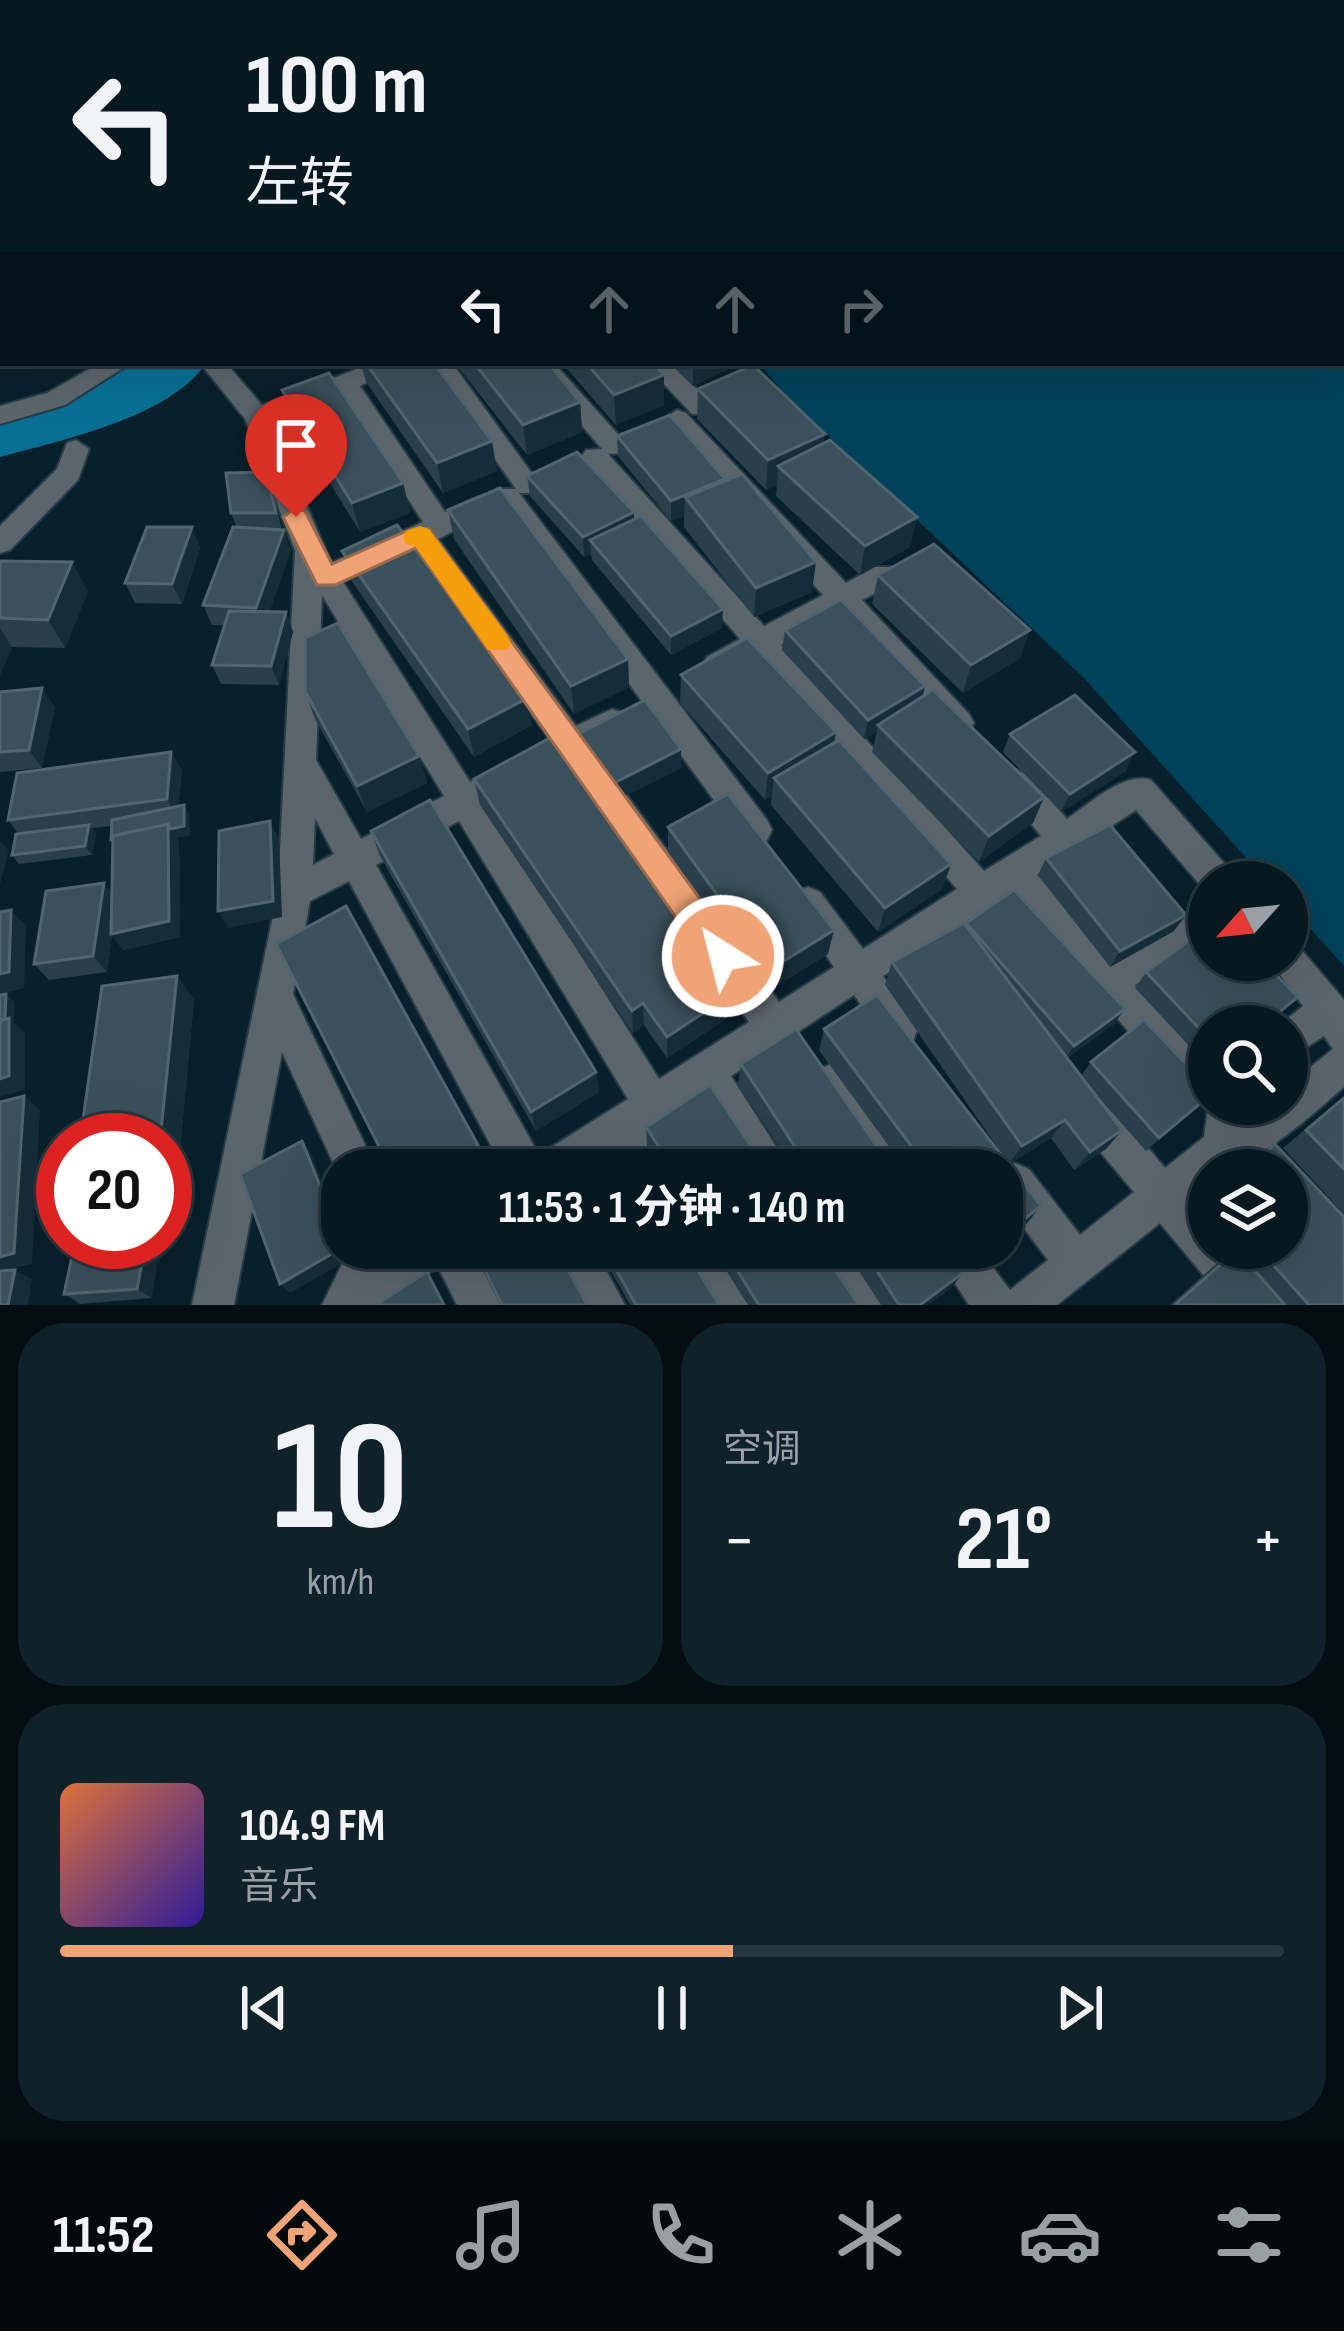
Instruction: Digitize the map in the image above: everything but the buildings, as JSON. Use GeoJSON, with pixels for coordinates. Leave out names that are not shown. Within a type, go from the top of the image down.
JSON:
{"type":"FeatureCollection","features":[{"type":"Feature","properties":{"kind":"street"},"geometry":{"type":"LineString","coordinates":[[0,415],[56,399],[114,366]]}},
{"type":"Feature","properties":{"kind":"street"},"geometry":{"type":"LineString","coordinates":[[215,366],[257,416],[314,572],[465,801],[639,1114],[648,1149]]}},
{"type":"Feature","properties":{"kind":"street"},"geometry":{"type":"LineString","coordinates":[[257,416],[389,366]]}},
{"type":"Feature","properties":{"kind":"street"},"geometry":{"type":"LineString","coordinates":[[441,366],[518,491],[678,686],[784,871],[926,1063]]}},
{"type":"Feature","properties":{"kind":"street"},"geometry":{"type":"LineString","coordinates":[[545,366],[656,428],[842,598],[1064,838]]}},
{"type":"Feature","properties":{"kind":"street"},"geometry":{"type":"LineString","coordinates":[[656,366],[656,428],[760,643],[981,892]]}},
{"type":"Feature","properties":{"kind":"street"},"geometry":{"type":"LineString","coordinates":[[345,383],[430,531],[571,744],[878,1149]]}},
{"type":"Feature","properties":{"kind":"street"},"geometry":{"type":"LineString","coordinates":[[314,572],[430,531],[656,428]]}},
{"type":"Feature","properties":{"kind":"street"},"geometry":{"type":"LineString","coordinates":[[0,543],[68,473],[76,449]]}},
{"type":"Feature","properties":{"kind":"street"},"geometry":{"type":"LineString","coordinates":[[213,1305],[295,892],[314,572]]}},
{"type":"Feature","properties":{"kind":"street"},"geometry":{"type":"LineString","coordinates":[[295,892],[886,575]]}},
{"type":"Feature","properties":{"kind":"street"},"geometry":{"type":"LineString","coordinates":[[300,759],[514,1149]]}},
{"type":"Feature","properties":{"kind":"street"},"geometry":{"type":"LineString","coordinates":[[585,1149],[1139,790],[1201,861]]}},
{"type":"Feature","properties":{"kind":"street"},"geometry":{"type":"LineString","coordinates":[[1012,872],[1188,1067]]}},
{"type":"Feature","properties":{"kind":"street"},"geometry":{"type":"LineString","coordinates":[[939,919],[968,956]]}},
{"type":"Feature","properties":{"kind":"street"},"geometry":{"type":"LineString","coordinates":[[1109,981],[1188,934]]}},
{"type":"Feature","properties":{"kind":"street"},"geometry":{"type":"LineString","coordinates":[[1304,981],[1336,1022],[1308,1033]]}},
{"type":"Feature","properties":{"kind":"street"},"geometry":{"type":"LineString","coordinates":[[274,994],[347,1149]]}},
{"type":"Feature","properties":{"kind":"street"},"geometry":{"type":"LineString","coordinates":[[1024,1305],[1223,1147],[1264,1130],[1344,1063]]}},
{"type":"Feature","properties":{"kind":"street"},"geometry":{"type":"LineString","coordinates":[[706,1071],[758,1149]]}},
{"type":"Feature","properties":{"kind":"street"},"geometry":{"type":"LineString","coordinates":[[1072,1086],[1256,1305]]}},
{"type":"Feature","properties":{"kind":"street"},"geometry":{"type":"LineString","coordinates":[[1223,1147],[1225,1125]]}},
{"type":"Feature","properties":{"kind":"street"},"geometry":{"type":"LineString","coordinates":[[1023,1194],[1076,1264]]}},
{"type":"Feature","properties":{"kind":"street"},"geometry":{"type":"LineString","coordinates":[[222,1262],[236,1305]]}},
{"type":"Feature","properties":{"kind":"street"},"geometry":{"type":"LineString","coordinates":[[344,1304],[362,1269]]}},
{"type":"Feature","properties":{"kind":"street"},"geometry":{"type":"LineString","coordinates":[[344,1304],[398,1269]]}},
{"type":"Feature","properties":{"kind":"street"},"geometry":{"type":"LineString","coordinates":[[461,1269],[479,1305]]}},
{"type":"Feature","properties":{"kind":"street"},"geometry":{"type":"LineString","coordinates":[[583,1269],[604,1305]]}},
{"type":"Feature","properties":{"kind":"street"},"geometry":{"type":"LineString","coordinates":[[715,1269],[737,1305]]}},
{"type":"Feature","properties":{"kind":"street"},"geometry":{"type":"LineString","coordinates":[[837,1269],[861,1305]]}},
{"type":"Feature","properties":{"kind":"street"},"geometry":{"type":"LineString","coordinates":[[967,1269],[994,1305]]}},
{"type":"Feature","properties":{"kind":"shaded area"},"geometry":{"type":"Polygon","coordinates":[[[761,366],[1344,366],[1344,966],[1308,926],[1308,861],[1249,861],[1082,676],[786,396],[761,366]]]}},
{"type":"Feature","properties":{"kind":"waterway"},"geometry":{"type":"LineString","coordinates":[[0,436],[100,408],[171,366]]}},
{"type":"Feature","properties":{"kind":"slow traffic"},"geometry":{"type":"LineString","coordinates":[[415,537],[420,535],[498,643]]}},
{"type":"Feature","properties":{"kind":"route"},"geometry":{"type":"LineString","coordinates":[[296,517],[326,578],[420,535],[723,956]]}}]}
